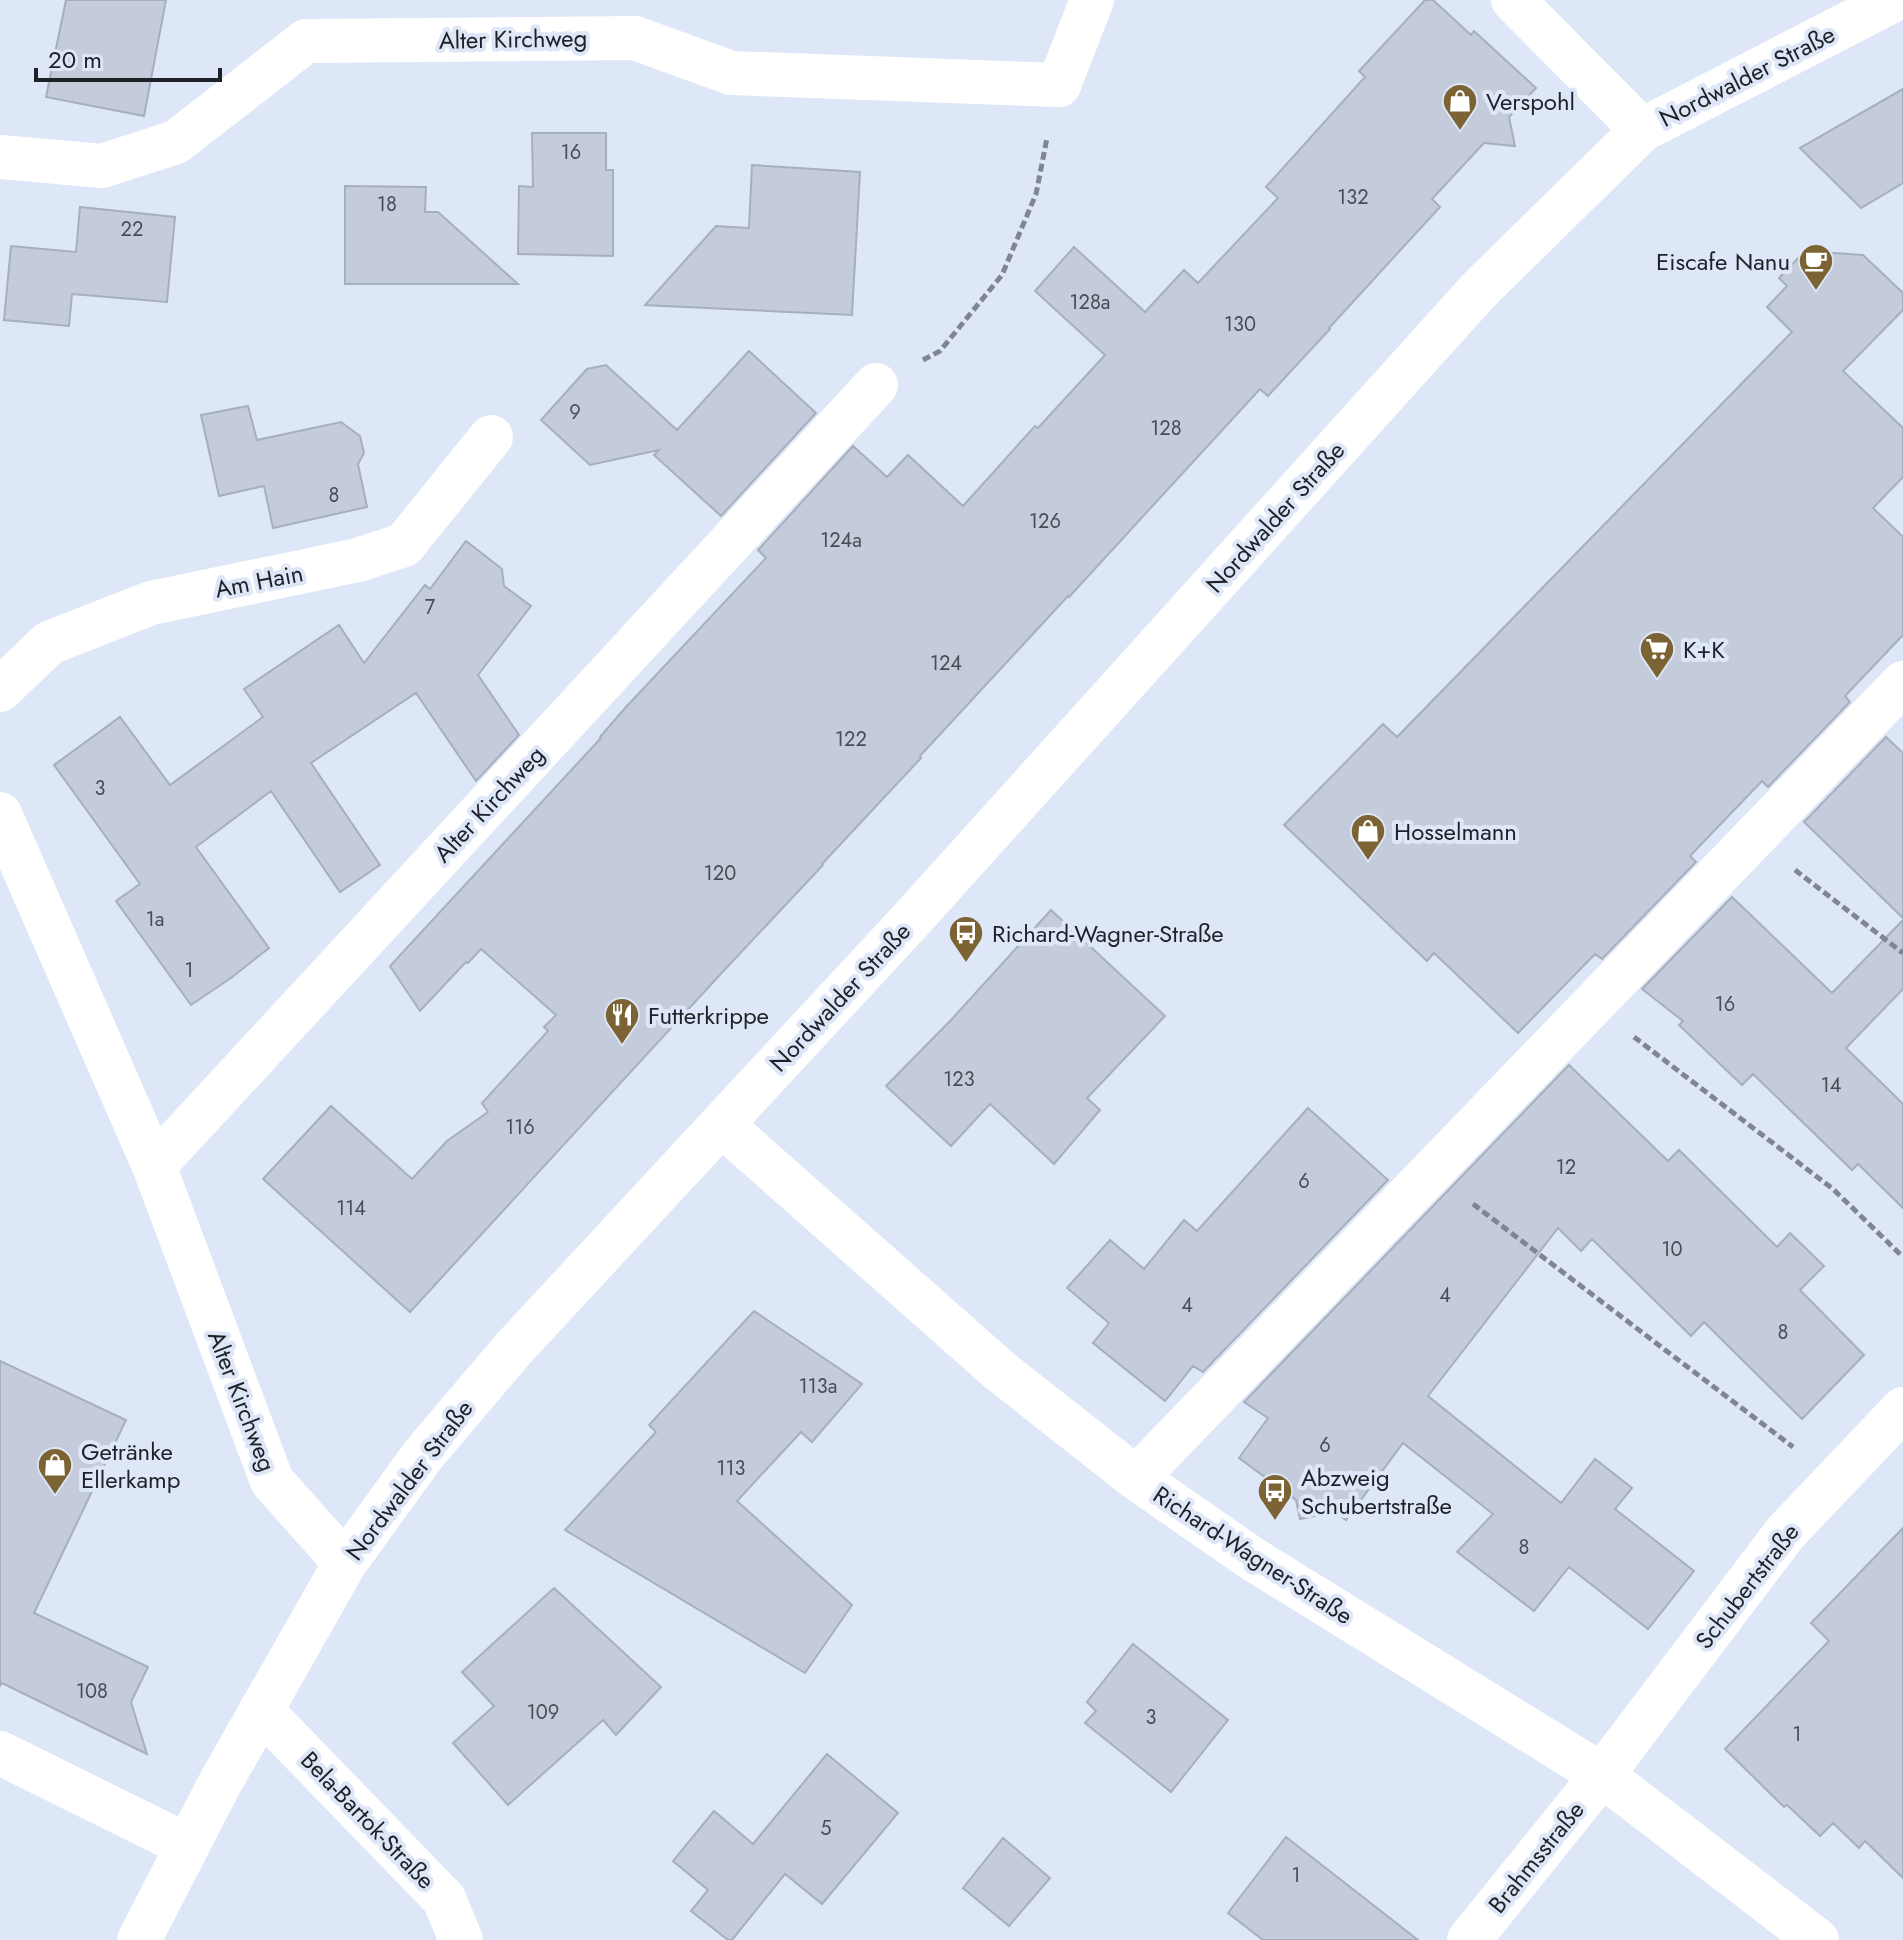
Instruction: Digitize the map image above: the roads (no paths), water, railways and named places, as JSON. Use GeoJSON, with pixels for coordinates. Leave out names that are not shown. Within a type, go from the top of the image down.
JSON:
{"type":"FeatureCollection","features":[{"type":"Feature","properties":{"kind":"street","name":"Alter Kirchweg"},"geometry":{"type":"LineString","coordinates":[[0,157],[102,166],[176,142],[306,41],[635,38],[731,73],[1059,85],[1092,0]]}},
{"type":"Feature","properties":{"kind":"street","name":"Nordwalder Straße"},"geometry":{"type":"LineString","coordinates":[[1513,0],[1642,130]]}},
{"type":"Feature","properties":{"kind":"street","name":"Nordwalder Straße"},"geometry":{"type":"LineString","coordinates":[[139,1940],[186,1845],[345,1563],[423,1455],[513,1349],[920,909],[1479,290],[1642,130],[1894,0]]}},
{"type":"Feature","properties":{"kind":"street","name":"Alter Kirchweg"},"geometry":{"type":"LineString","coordinates":[[345,1563],[272,1481],[154,1166],[876,385]]}},
{"type":"Feature","properties":{"kind":"street","name":"Am Hain"},"geometry":{"type":"LineString","coordinates":[[0,690],[49,643],[151,603],[358,560],[404,545],[491,437]]}},
{"type":"Feature","properties":{"kind":"street"},"geometry":{"type":"LineString","coordinates":[[1136,1478],[1903,683]]}},
{"type":"Feature","properties":{"kind":"street"},"geometry":{"type":"LineString","coordinates":[[0,814],[154,1166]]}},
{"type":"Feature","properties":{"kind":"street","name":"Richard-Wagner-Straße"},"geometry":{"type":"LineString","coordinates":[[722,1125],[999,1370],[1136,1478],[1251,1558],[1602,1775],[1817,1940]]}},
{"type":"Feature","properties":{"kind":"street","name":"Schubertstraße"},"geometry":{"type":"LineString","coordinates":[[1602,1775],[1786,1532],[1903,1409]]}},
{"type":"Feature","properties":{"kind":"street","name":"Bela-Bartok-Straße"},"geometry":{"type":"LineString","coordinates":[[261,1710],[444,1899],[461,1940]]}},
{"type":"Feature","properties":{"kind":"street"},"geometry":{"type":"LineString","coordinates":[[0,1753],[186,1845]]}},
{"type":"Feature","properties":{"kind":"street","name":"Brahmsstraße"},"geometry":{"type":"LineString","coordinates":[[1469,1940],[1602,1775]]}},
{"type":"Feature","properties":{"kind":"place","name":"Verspohl"},"geometry":{"type":"Point","coordinates":[1460,132]}},
{"type":"Feature","properties":{"kind":"place","name":"Eiscafe Nanu"},"geometry":{"type":"Point","coordinates":[1816,292]}},
{"type":"Feature","properties":{"kind":"place","name":"K+K"},"geometry":{"type":"Point","coordinates":[1657,680]}},
{"type":"Feature","properties":{"kind":"place","name":"Hosselmann"},"geometry":{"type":"Point","coordinates":[1368,862]}},
{"type":"Feature","properties":{"kind":"place","name":"Richard-Wagner-Straße"},"geometry":{"type":"Point","coordinates":[966,964]}},
{"type":"Feature","properties":{"kind":"place","name":"Futterkrippe"},"geometry":{"type":"Point","coordinates":[622,1046]}},
{"type":"Feature","properties":{"kind":"place","name":"Getränke Ellerkamp"},"geometry":{"type":"Point","coordinates":[55,1496]}},
{"type":"Feature","properties":{"kind":"place","name":"Abzweig Schubertstraße"},"geometry":{"type":"Point","coordinates":[1275,1522]}}]}
